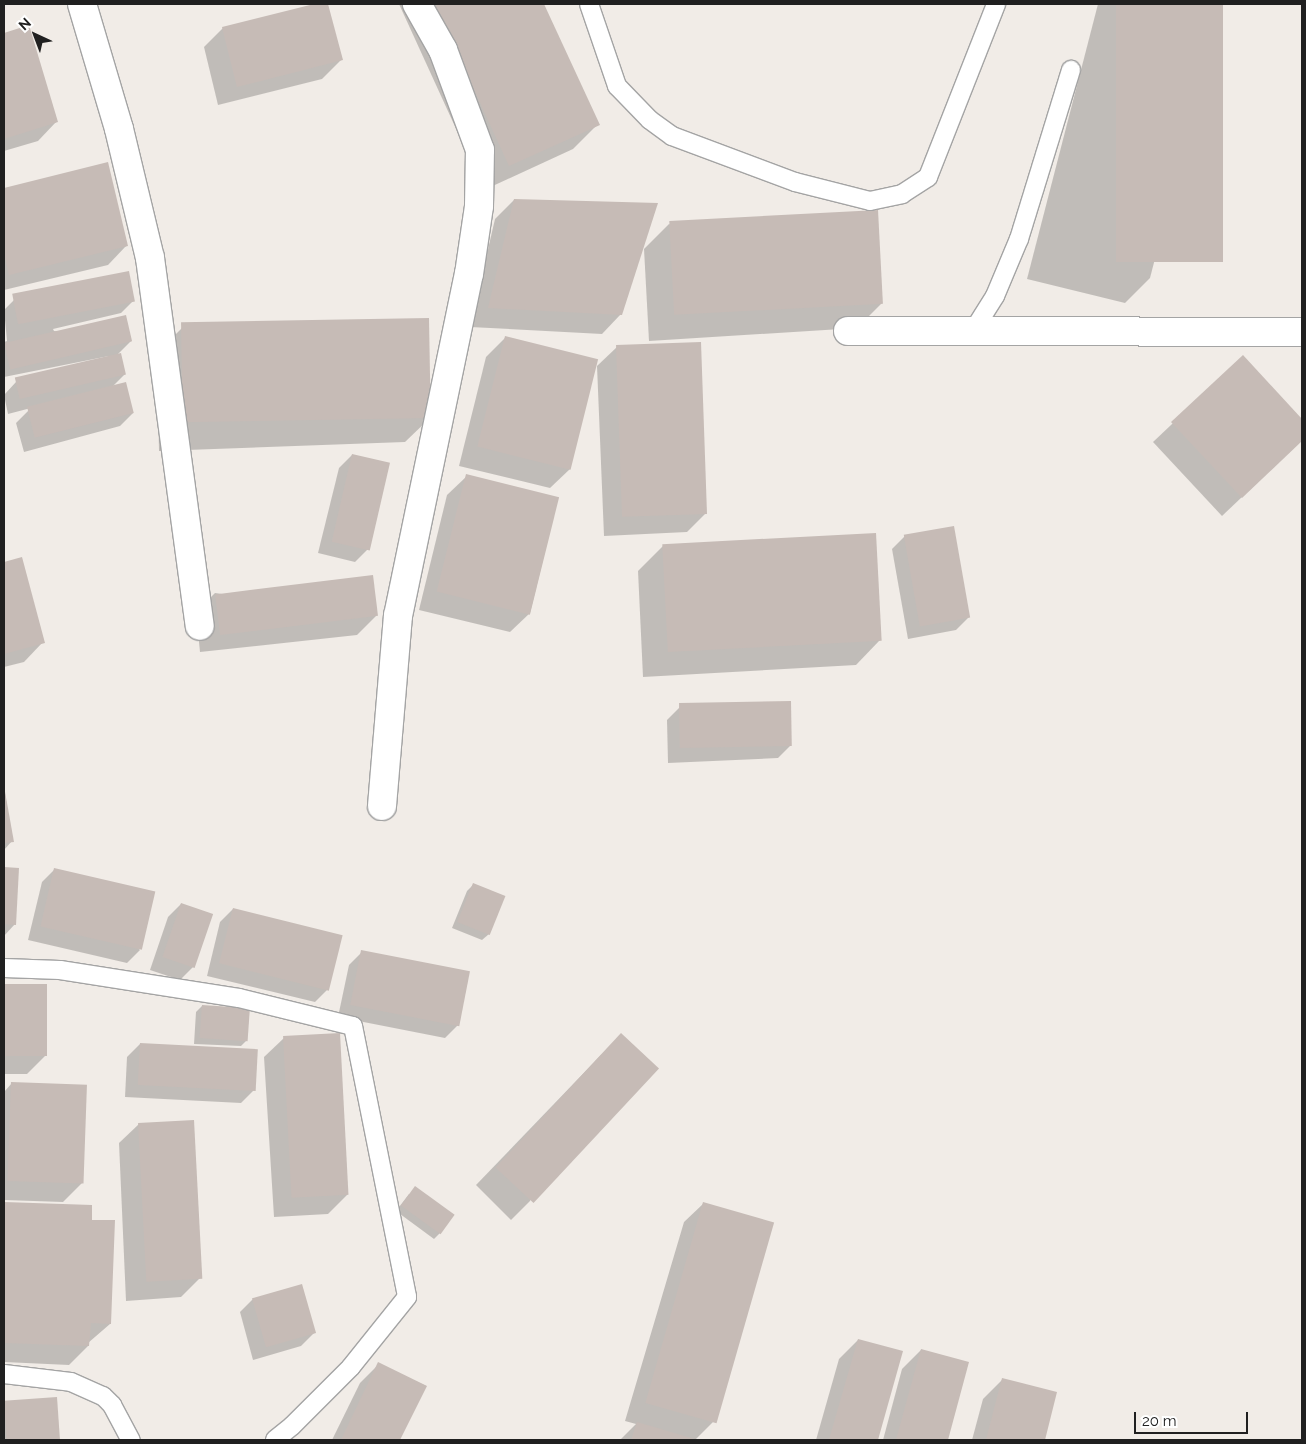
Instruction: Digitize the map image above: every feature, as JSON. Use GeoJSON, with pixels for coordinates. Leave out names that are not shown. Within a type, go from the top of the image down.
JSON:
{"type":"FeatureCollection","features":[{"type":"Feature","properties":{"kind":"street"},"geometry":{"type":"LineString","coordinates":[[82,4],[119,130],[150,258],[200,626]]}},
{"type":"Feature","properties":{"kind":"street"},"geometry":{"type":"LineString","coordinates":[[382,806],[398,616],[469,274],[479,206],[480,150],[443,50],[417,4]]}},
{"type":"Feature","properties":{"kind":"street"},"geometry":{"type":"LineString","coordinates":[[848,331],[1302,332]]}},
{"type":"Feature","properties":{"kind":"lane"},"geometry":{"type":"LineString","coordinates":[[589,4],[617,86],[650,120],[672,136],[795,182],[870,201],[902,194],[928,177],[996,4]]}},
{"type":"Feature","properties":{"kind":"lane"},"geometry":{"type":"LineString","coordinates":[[973,331],[995,296],[1019,239],[1071,70]]}},
{"type":"Feature","properties":{"kind":"lane"},"geometry":{"type":"LineString","coordinates":[[4,968],[60,970],[239,998],[353,1026],[407,1298],[351,1367],[292,1426],[275,1440]]}},
{"type":"Feature","properties":{"kind":"lane"},"geometry":{"type":"LineString","coordinates":[[4,1374],[71,1382],[103,1396],[112,1405],[131,1440]]}},
{"type":"Feature","properties":{"kind":"building"},"geometry":{"type":"Polygon","coordinates":[[[314,4],[328,4],[343,60],[237,87],[222,27],[314,4]]]}},
{"type":"Feature","properties":{"kind":"building"},"geometry":{"type":"Polygon","coordinates":[[[435,4],[544,4],[600,125],[509,166],[435,4]]]}},
{"type":"Feature","properties":{"kind":"building"},"geometry":{"type":"Polygon","coordinates":[[[1116,4],[1223,4],[1223,262],[1116,262],[1116,4]]]}},
{"type":"Feature","properties":{"kind":"building"},"geometry":{"type":"Polygon","coordinates":[[[29,25],[58,122],[4,139],[4,33],[29,25]]]}},
{"type":"Feature","properties":{"kind":"building"},"geometry":{"type":"Polygon","coordinates":[[[108,162],[128,246],[9,275],[4,253],[4,188],[108,162]]]}},
{"type":"Feature","properties":{"kind":"building"},"geometry":{"type":"Polygon","coordinates":[[[514,199],[658,203],[622,315],[488,308],[514,199]]]}},
{"type":"Feature","properties":{"kind":"building"},"geometry":{"type":"Polygon","coordinates":[[[878,210],[883,304],[674,315],[669,221],[878,210]]]}},
{"type":"Feature","properties":{"kind":"building"},"geometry":{"type":"Polygon","coordinates":[[[129,271],[135,301],[18,324],[12,294],[129,271]]]}},
{"type":"Feature","properties":{"kind":"building"},"geometry":{"type":"Polygon","coordinates":[[[126,315],[132,341],[10,369],[4,343],[126,315]]]}},
{"type":"Feature","properties":{"kind":"building"},"geometry":{"type":"Polygon","coordinates":[[[429,318],[431,418],[183,422],[181,322],[429,318]]]}},
{"type":"Feature","properties":{"kind":"building"},"geometry":{"type":"Polygon","coordinates":[[[505,336],[598,359],[571,470],[477,447],[505,336]]]}},
{"type":"Feature","properties":{"kind":"building"},"geometry":{"type":"Polygon","coordinates":[[[701,342],[707,514],[622,517],[616,345],[701,342]]]}},
{"type":"Feature","properties":{"kind":"building"},"geometry":{"type":"Polygon","coordinates":[[[121,353],[126,374],[20,399],[15,378],[121,353]]]}},
{"type":"Feature","properties":{"kind":"building"},"geometry":{"type":"Polygon","coordinates":[[[1243,355],[1302,419],[1302,441],[1242,498],[1171,422],[1243,355]]]}},
{"type":"Feature","properties":{"kind":"building"},"geometry":{"type":"Polygon","coordinates":[[[126,382],[134,413],[35,438],[27,407],[126,382]]]}},
{"type":"Feature","properties":{"kind":"building"},"geometry":{"type":"Polygon","coordinates":[[[352,454],[390,463],[370,550],[332,542],[352,454]]]}},
{"type":"Feature","properties":{"kind":"building"},"geometry":{"type":"Polygon","coordinates":[[[466,474],[559,497],[530,615],[437,591],[466,474]]]}},
{"type":"Feature","properties":{"kind":"building"},"geometry":{"type":"Polygon","coordinates":[[[954,526],[970,618],[920,626],[904,535],[954,526]]]}},
{"type":"Feature","properties":{"kind":"building"},"geometry":{"type":"Polygon","coordinates":[[[876,533],[882,641],[668,652],[662,544],[876,533]]]}},
{"type":"Feature","properties":{"kind":"building"},"geometry":{"type":"Polygon","coordinates":[[[22,557],[45,643],[4,654],[4,562],[22,557]]]}},
{"type":"Feature","properties":{"kind":"building"},"geometry":{"type":"Polygon","coordinates":[[[373,575],[378,616],[220,635],[215,594],[373,575]]]}},
{"type":"Feature","properties":{"kind":"building"},"geometry":{"type":"Polygon","coordinates":[[[791,701],[792,746],[680,748],[679,703],[791,701]]]}},
{"type":"Feature","properties":{"kind":"building"},"geometry":{"type":"Polygon","coordinates":[[[4,786],[14,842],[4,843],[4,786]]]}},
{"type":"Feature","properties":{"kind":"building"},"geometry":{"type":"Polygon","coordinates":[[[4,867],[19,868],[16,925],[4,924],[4,867]]]}},
{"type":"Feature","properties":{"kind":"building"},"geometry":{"type":"Polygon","coordinates":[[[54,868],[155,891],[142,950],[41,926],[54,868]]]}},
{"type":"Feature","properties":{"kind":"building"},"geometry":{"type":"Polygon","coordinates":[[[473,883],[505,896],[490,935],[457,922],[473,883]]]}},
{"type":"Feature","properties":{"kind":"building"},"geometry":{"type":"Polygon","coordinates":[[[181,903],[213,914],[195,968],[162,957],[181,903]]]}},
{"type":"Feature","properties":{"kind":"building"},"geometry":{"type":"Polygon","coordinates":[[[233,908],[343,935],[329,991],[219,963],[233,908]]]}},
{"type":"Feature","properties":{"kind":"building"},"geometry":{"type":"Polygon","coordinates":[[[361,950],[470,971],[459,1026],[350,1005],[361,950]]]}},
{"type":"Feature","properties":{"kind":"building"},"geometry":{"type":"Polygon","coordinates":[[[4,984],[47,984],[47,1056],[4,1056],[4,984]]]}},
{"type":"Feature","properties":{"kind":"building"},"geometry":{"type":"Polygon","coordinates":[[[202,1005],[250,1008],[248,1041],[200,1038],[202,1005]]]}},
{"type":"Feature","properties":{"kind":"building"},"geometry":{"type":"Polygon","coordinates":[[[340,1033],[348,1195],[292,1198],[283,1036],[340,1033]]]}},
{"type":"Feature","properties":{"kind":"building"},"geometry":{"type":"Polygon","coordinates":[[[621,1033],[659,1068],[534,1203],[496,1168],[621,1033]]]}},
{"type":"Feature","properties":{"kind":"building"},"geometry":{"type":"Polygon","coordinates":[[[140,1043],[258,1049],[256,1091],[138,1085],[140,1043]]]}},
{"type":"Feature","properties":{"kind":"building"},"geometry":{"type":"Polygon","coordinates":[[[11,1082],[87,1085],[83,1184],[8,1181],[11,1082]]]}},
{"type":"Feature","properties":{"kind":"building"},"geometry":{"type":"Polygon","coordinates":[[[194,1120],[202,1279],[146,1282],[138,1123],[194,1120]]]}},
{"type":"Feature","properties":{"kind":"building"},"geometry":{"type":"Polygon","coordinates":[[[415,1186],[455,1215],[441,1234],[401,1205],[415,1186]]]}},
{"type":"Feature","properties":{"kind":"building"},"geometry":{"type":"Polygon","coordinates":[[[4,1202],[92,1205],[92,1220],[115,1220],[111,1324],[91,1323],[89,1346],[4,1343],[4,1202]]]}},
{"type":"Feature","properties":{"kind":"building"},"geometry":{"type":"Polygon","coordinates":[[[703,1202],[774,1222],[717,1423],[645,1403],[703,1202]]]}},
{"type":"Feature","properties":{"kind":"building"},"geometry":{"type":"Polygon","coordinates":[[[302,1284],[316,1333],[266,1347],[252,1298],[302,1284]]]}},
{"type":"Feature","properties":{"kind":"building"},"geometry":{"type":"Polygon","coordinates":[[[858,1339],[903,1351],[878,1440],[829,1440],[858,1339]]]}},
{"type":"Feature","properties":{"kind":"building"},"geometry":{"type":"Polygon","coordinates":[[[921,1349],[969,1362],[948,1440],[896,1440],[921,1349]]]}},
{"type":"Feature","properties":{"kind":"building"},"geometry":{"type":"Polygon","coordinates":[[[378,1362],[427,1386],[400,1440],[341,1440],[378,1362]]]}},
{"type":"Feature","properties":{"kind":"building"},"geometry":{"type":"Polygon","coordinates":[[[1002,1378],[1057,1392],[1045,1440],[986,1440],[1002,1378]]]}},
{"type":"Feature","properties":{"kind":"building"},"geometry":{"type":"Polygon","coordinates":[[[57,1397],[60,1440],[7,1440],[4,1401],[57,1397]]]}},
{"type":"Feature","properties":{"kind":"building"},"geometry":{"type":"Polygon","coordinates":[[[637,1422],[698,1440],[631,1440],[637,1422]]]}}]}
